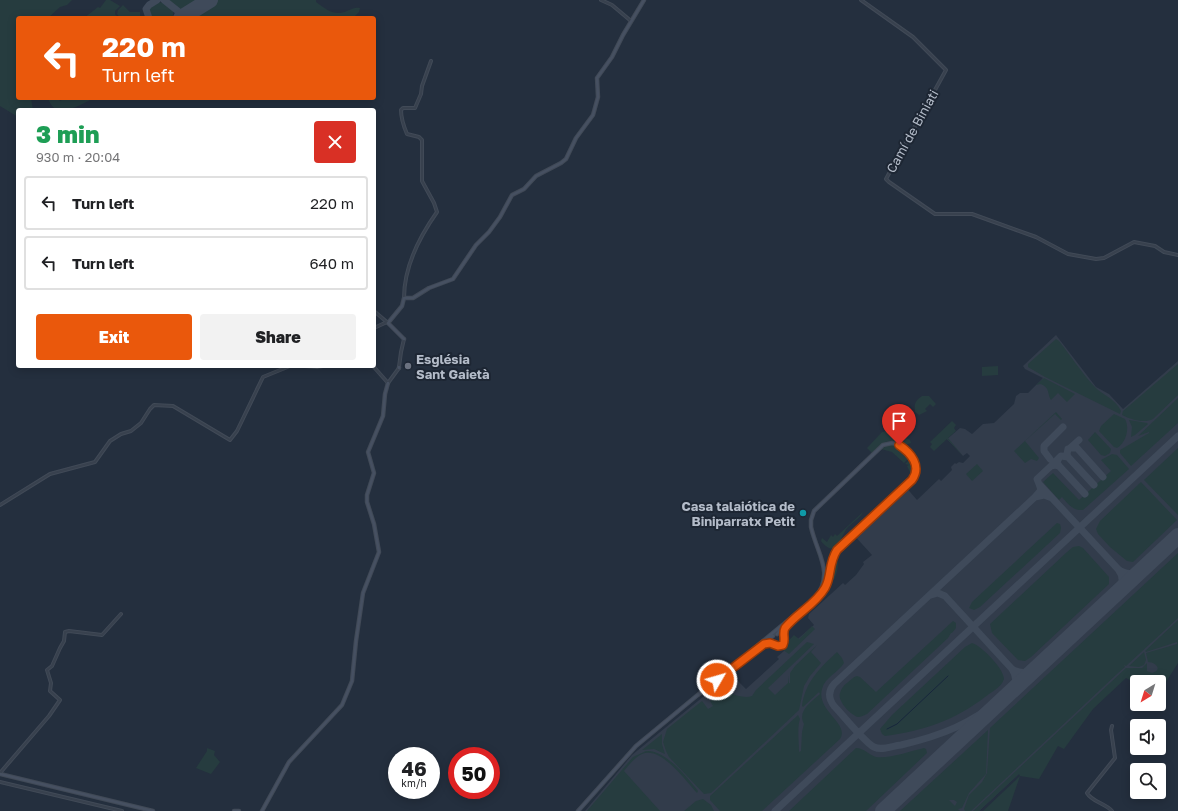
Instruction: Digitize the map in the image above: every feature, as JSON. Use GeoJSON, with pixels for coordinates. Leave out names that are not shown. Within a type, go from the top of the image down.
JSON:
{"type":"FeatureCollection","features":[{"type":"Feature","properties":{"kind":"main road"},"geometry":{"type":"LineString","coordinates":[[404,339],[387,322],[402,306],[404,298],[415,297],[429,288],[453,279],[476,245],[489,232],[500,217],[512,195],[524,189],[536,176],[566,159],[576,138],[593,115],[598,97],[597,78],[612,57],[631,20],[644,0]]}},
{"type":"Feature","properties":{"kind":"main road"},"geometry":{"type":"LineString","coordinates":[[262,811],[289,762],[342,705],[352,681],[363,593],[380,552],[374,524],[367,502],[367,495],[374,473],[368,452],[382,419],[388,383]]}},
{"type":"Feature","properties":{"kind":"main road"},"geometry":{"type":"LineString","coordinates":[[578,811],[630,751],[698,695],[763,644],[768,643],[778,646],[782,645],[784,642],[783,633],[786,627],[818,598],[825,588],[833,557],[837,550],[910,481],[916,472],[915,462],[902,446],[895,443],[887,443],[880,447],[816,508],[811,517],[811,525],[825,572],[820,591],[813,600],[743,656],[698,695]]}},
{"type":"Feature","properties":{"kind":"main road"},"geometry":{"type":"LineString","coordinates":[[743,656],[777,634],[793,617]]}},
{"type":"Feature","properties":{"kind":"main road"},"geometry":{"type":"LineString","coordinates":[[777,634],[782,634],[784,637]]}},
{"type":"Feature","properties":{"kind":"main road"},"geometry":{"type":"LineString","coordinates":[[773,636],[772,640],[774,645]]}},
{"type":"Feature","properties":{"kind":"main road"},"geometry":{"type":"LineString","coordinates":[[0,773],[153,811]]}},
{"type":"Feature","properties":{"kind":"main road"},"geometry":{"type":"LineString","coordinates":[[234,811],[239,811]]}},
{"type":"Feature","properties":{"kind":"street"},"geometry":{"type":"LineString","coordinates":[[601,0],[612,5],[631,20]]}},
{"type":"Feature","properties":{"kind":"street","name":"Camí de Biniati"},"geometry":{"type":"LineString","coordinates":[[861,0],[913,37],[946,70],[886,179],[889,182],[935,214],[972,214],[1036,237],[1068,254],[1096,259],[1104,258],[1134,242],[1155,246],[1164,252],[1178,255]]}},
{"type":"Feature","properties":{"kind":"street"},"geometry":{"type":"LineString","coordinates":[[404,298],[404,287],[411,259],[424,230],[437,212],[434,203],[422,181],[422,140],[419,137],[407,134],[405,125],[401,119],[401,110],[403,108],[415,108],[431,61]]}},
{"type":"Feature","properties":{"kind":"street"},"geometry":{"type":"LineString","coordinates":[[376,312],[387,322],[376,327]]}},
{"type":"Feature","properties":{"kind":"street"},"geometry":{"type":"LineString","coordinates":[[375,368],[388,383],[399,367],[404,339]]}},
{"type":"Feature","properties":{"kind":"street"},"geometry":{"type":"LineString","coordinates":[[0,504],[50,474],[97,460],[110,441],[121,434],[131,431],[141,423],[154,405],[173,406],[230,440],[237,431],[263,376],[285,368]]}},
{"type":"Feature","properties":{"kind":"street"},"geometry":{"type":"LineString","coordinates":[[0,773],[49,716],[60,700],[50,691],[51,683],[47,670],[52,666],[64,641],[65,632],[69,631],[102,635],[121,614]]}},
{"type":"Feature","properties":{"kind":"street"},"geometry":{"type":"LineString","coordinates":[[1112,726],[1111,730],[1115,752],[1114,758],[1087,792],[1090,798],[1103,804],[1112,811]]}},
{"type":"Feature","properties":{"kind":"street"},"geometry":{"type":"LineString","coordinates":[[0,782],[91,804],[109,810],[122,811]]}},
{"type":"Feature","properties":{"kind":"shaded area"},"geometry":{"type":"Polygon","coordinates":[[[1056,335],[1096,387],[1109,394],[1123,409],[1178,361],[1178,654],[1155,675],[1146,675],[1145,673],[1124,676],[979,811],[585,811],[632,755],[731,674],[746,689],[779,659],[777,657],[814,625],[808,618],[809,614],[843,583],[845,585],[856,575],[864,564],[863,562],[872,555],[852,533],[904,485],[917,500],[939,479],[941,481],[952,470],[951,467],[955,463],[963,463],[970,456],[967,453],[963,456],[947,439],[960,428],[965,429],[972,434],[983,424],[994,423],[1014,404],[1016,396],[1020,393],[1028,393],[1043,378],[1025,369],[1023,366],[1056,335]]]}},
{"type":"Feature","properties":{"kind":"green space"},"geometry":{"type":"Polygon","coordinates":[[[0,0],[72,0],[67,5],[60,7],[50,16],[16,16],[16,100],[31,100],[33,108],[16,108],[16,116],[0,106],[0,0]]]}},
{"type":"Feature","properties":{"kind":"green space"},"geometry":{"type":"Polygon","coordinates":[[[106,0],[110,0],[120,6],[115,11],[116,16],[87,16],[98,7],[100,8],[106,0]]]}},
{"type":"Feature","properties":{"kind":"green space"},"geometry":{"type":"Polygon","coordinates":[[[168,0],[203,0],[184,11],[180,11],[168,0]]]}},
{"type":"Feature","properties":{"kind":"green space"},"geometry":{"type":"Polygon","coordinates":[[[218,0],[316,0],[316,2],[327,10],[334,13],[342,13],[355,8],[360,8],[359,12],[355,16],[193,16],[218,0]]]}},
{"type":"Feature","properties":{"kind":"green space"},"geometry":{"type":"Polygon","coordinates":[[[158,2],[163,3],[173,10],[173,16],[151,16],[149,9],[158,2]]]}},
{"type":"Feature","properties":{"kind":"green space"},"geometry":{"type":"Polygon","coordinates":[[[123,5],[130,12],[140,12],[140,16],[118,16],[117,14],[118,10],[123,5]]]}},
{"type":"Feature","properties":{"kind":"green space"},"geometry":{"type":"Polygon","coordinates":[[[49,100],[90,100],[73,108],[55,108],[51,105],[49,100]]]}},
{"type":"Feature","properties":{"kind":"green space"},"geometry":{"type":"Polygon","coordinates":[[[1056,339],[1094,386],[1115,403],[1121,411],[1120,414],[1028,367],[1028,364],[1056,339]]]}},
{"type":"Feature","properties":{"kind":"green space"},"geometry":{"type":"Polygon","coordinates":[[[1178,364],[1178,395],[1153,419],[1141,421],[1122,415],[1123,411],[1178,364]]]}},
{"type":"Feature","properties":{"kind":"green space"},"geometry":{"type":"Polygon","coordinates":[[[998,366],[998,375],[982,376],[982,367],[998,366]]]}},
{"type":"Feature","properties":{"kind":"green space"},"geometry":{"type":"Polygon","coordinates":[[[1044,378],[1075,394],[1067,402],[1058,393],[1051,400],[1048,390],[1043,385],[1036,385],[1044,378]]]}},
{"type":"Feature","properties":{"kind":"green space"},"geometry":{"type":"Polygon","coordinates":[[[922,396],[929,396],[936,404],[933,407],[930,404],[925,409],[927,411],[919,415],[915,412],[915,405],[916,401],[922,396]]]}},
{"type":"Feature","properties":{"kind":"green space"},"geometry":{"type":"Polygon","coordinates":[[[1178,398],[1178,423],[1131,466],[1120,453],[1120,450],[1149,433],[1138,436],[1178,398]]]}},
{"type":"Feature","properties":{"kind":"green space"},"geometry":{"type":"Polygon","coordinates":[[[1056,412],[1062,419],[1061,420],[1055,414],[1025,441],[1039,458],[1037,461],[1031,459],[1025,463],[1014,451],[1056,412]]]}},
{"type":"Feature","properties":{"kind":"green space"},"geometry":{"type":"Polygon","coordinates":[[[1114,414],[1125,419],[1127,427],[1125,439],[1117,448],[1114,447],[1099,431],[1101,426],[1114,414]]]}},
{"type":"Feature","properties":{"kind":"green space"},"geometry":{"type":"Polygon","coordinates":[[[1129,420],[1148,424],[1131,437],[1132,427],[1129,420]]]}},
{"type":"Feature","properties":{"kind":"green space"},"geometry":{"type":"Polygon","coordinates":[[[952,421],[956,425],[954,428],[956,431],[948,438],[963,456],[947,439],[934,451],[930,447],[932,444],[930,442],[952,421]]]}},
{"type":"Feature","properties":{"kind":"green space"},"geometry":{"type":"Polygon","coordinates":[[[890,424],[892,424],[901,434],[907,430],[910,433],[906,436],[906,438],[910,440],[911,443],[905,445],[890,441],[880,445],[872,453],[867,448],[882,432],[884,432],[890,424]]]}},
{"type":"Feature","properties":{"kind":"green space"},"geometry":{"type":"Polygon","coordinates":[[[1095,432],[1111,449],[1110,453],[1105,456],[1101,455],[1088,440],[1095,432]]]}},
{"type":"Feature","properties":{"kind":"green space"},"geometry":{"type":"Polygon","coordinates":[[[888,445],[897,446],[902,449],[912,460],[915,470],[910,479],[910,472],[907,466],[909,465],[905,464],[910,459],[909,458],[904,463],[892,452],[881,449],[888,445]]]}},
{"type":"Feature","properties":{"kind":"green space"},"geometry":{"type":"Polygon","coordinates":[[[1178,448],[1178,515],[1144,480],[1178,448]]]}},
{"type":"Feature","properties":{"kind":"green space"},"geometry":{"type":"Polygon","coordinates":[[[1112,454],[1117,455],[1129,469],[1083,510],[1074,508],[1062,497],[1059,500],[1043,482],[1053,473],[1079,500],[1111,471],[1101,460],[1112,454]]]}},
{"type":"Feature","properties":{"kind":"green space"},"geometry":{"type":"Polygon","coordinates":[[[977,464],[983,471],[972,481],[966,474],[977,464]]]}},
{"type":"Feature","properties":{"kind":"green space"},"geometry":{"type":"Polygon","coordinates":[[[1141,482],[1177,520],[1133,562],[1127,561],[1110,547],[1098,534],[1096,529],[1100,521],[1141,482]]]}},
{"type":"Feature","properties":{"kind":"green space"},"geometry":{"type":"Polygon","coordinates":[[[863,512],[859,518],[848,527],[838,545],[834,548],[831,549],[826,547],[821,541],[822,538],[827,542],[831,535],[833,537],[835,534],[837,536],[863,512]]]}},
{"type":"Feature","properties":{"kind":"green space"},"geometry":{"type":"Polygon","coordinates":[[[1057,523],[1060,524],[1060,533],[980,607],[974,610],[969,608],[972,602],[1057,523]]]}},
{"type":"Feature","properties":{"kind":"green space"},"geometry":{"type":"Polygon","coordinates":[[[1079,546],[1083,548],[1109,577],[1109,584],[1031,657],[1025,661],[1018,660],[992,633],[990,624],[1067,552],[1073,547],[1079,546]]]}},
{"type":"Feature","properties":{"kind":"green space"},"geometry":{"type":"Polygon","coordinates":[[[1178,553],[1178,618],[1126,666],[1124,665],[1125,667],[971,811],[965,811],[964,809],[969,795],[982,782],[987,773],[990,728],[1178,553]]]}},
{"type":"Feature","properties":{"kind":"green space"},"geometry":{"type":"Polygon","coordinates":[[[833,559],[838,562],[836,574],[833,581],[825,591],[828,584],[833,559]]]}},
{"type":"Feature","properties":{"kind":"green space"},"geometry":{"type":"Polygon","coordinates":[[[1178,620],[1178,663],[1166,682],[1166,675],[1130,675],[1130,680],[1126,678],[1093,709],[1064,749],[1058,746],[1039,779],[1020,776],[1019,774],[979,811],[973,811],[1126,668],[1142,668],[1147,663],[1147,671],[1152,673],[1155,672],[1158,668],[1154,663],[1148,662],[1146,653],[1177,644],[1177,642],[1146,652],[1145,651],[1178,620]]]}},
{"type":"Feature","properties":{"kind":"green space"},"geometry":{"type":"Polygon","coordinates":[[[953,621],[956,623],[956,628],[948,638],[867,714],[858,717],[852,714],[845,707],[841,700],[840,693],[844,686],[854,677],[860,677],[876,692],[953,621]]]}},
{"type":"Feature","properties":{"kind":"green space"},"geometry":{"type":"Polygon","coordinates":[[[812,626],[815,629],[789,654],[783,650],[782,647],[794,635],[799,639],[812,626]]]}},
{"type":"Feature","properties":{"kind":"green space"},"geometry":{"type":"Polygon","coordinates":[[[807,642],[814,644],[768,688],[775,695],[788,683],[788,676],[790,683],[790,673],[795,666],[817,645],[811,652],[821,663],[804,686],[799,710],[711,793],[704,794],[669,757],[663,742],[667,729],[702,701],[708,709],[713,706],[710,701],[712,700],[710,696],[714,691],[742,697],[752,696],[756,690],[807,642]]]}},
{"type":"Feature","properties":{"kind":"green space"},"geometry":{"type":"Polygon","coordinates":[[[972,643],[987,653],[997,664],[1003,675],[1003,682],[974,705],[950,718],[926,728],[885,736],[882,734],[880,729],[892,715],[965,647],[972,643]]]}},
{"type":"Feature","properties":{"kind":"green space"},"geometry":{"type":"Polygon","coordinates":[[[837,652],[844,663],[826,681],[822,689],[821,697],[824,704],[841,728],[842,733],[840,739],[762,811],[720,811],[710,800],[710,796],[798,715],[800,719],[798,730],[799,752],[801,751],[804,724],[802,715],[806,707],[820,694],[819,692],[803,707],[806,690],[814,676],[837,652]]]}},
{"type":"Feature","properties":{"kind":"green space"},"geometry":{"type":"Polygon","coordinates":[[[1144,652],[1146,660],[1144,665],[1139,667],[1129,666],[1144,652]]]}},
{"type":"Feature","properties":{"kind":"green space"},"geometry":{"type":"Polygon","coordinates":[[[988,730],[986,774],[969,793],[962,808],[958,809],[960,811],[900,811],[988,730]],[[949,800],[955,806],[957,802],[954,800],[949,800]]]}},
{"type":"Feature","properties":{"kind":"green space"},"geometry":{"type":"Polygon","coordinates":[[[662,734],[662,744],[665,754],[654,749],[642,750],[662,734]]]}},
{"type":"Feature","properties":{"kind":"green space"},"geometry":{"type":"Polygon","coordinates":[[[207,748],[215,751],[214,755],[220,762],[211,774],[196,768],[207,751],[207,748]]]}},
{"type":"Feature","properties":{"kind":"green space"},"geometry":{"type":"Polygon","coordinates":[[[856,748],[862,749],[876,757],[893,756],[924,748],[926,749],[927,753],[866,811],[789,811],[856,748]]]}},
{"type":"Feature","properties":{"kind":"green space"},"geometry":{"type":"Polygon","coordinates":[[[646,751],[661,754],[668,759],[688,779],[698,791],[697,793],[665,759],[649,753],[642,754],[634,759],[624,771],[660,811],[587,811],[633,757],[646,751]]]}},
{"type":"Feature","properties":{"kind":"green space"},"geometry":{"type":"Polygon","coordinates":[[[1020,776],[1008,811],[983,811],[1020,776]]]}},
{"type":"Feature","properties":{"kind":"green space"},"geometry":{"type":"Polygon","coordinates":[[[703,799],[711,805],[714,811],[684,811],[696,801],[703,799]]]}},
{"type":"Feature","properties":{"kind":"waterway"},"geometry":{"type":"LineString","coordinates":[[887,729],[897,724],[948,676]]}},
{"type":"Feature","properties":{"kind":"taxiway"},"geometry":{"type":"LineString","coordinates":[[148,16],[146,9],[157,0]]}},
{"type":"Feature","properties":{"kind":"taxiway"},"geometry":{"type":"LineString","coordinates":[[164,0],[184,16]]}},
{"type":"Feature","properties":{"kind":"taxiway"},"geometry":{"type":"LineString","coordinates":[[1050,459],[1044,451],[1044,446],[1063,427]]}},
{"type":"Feature","properties":{"kind":"taxiway"},"geometry":{"type":"LineString","coordinates":[[775,811],[1178,436]]}},
{"type":"Feature","properties":{"kind":"taxiway"},"geometry":{"type":"LineString","coordinates":[[1070,448],[1079,440]]}},
{"type":"Feature","properties":{"kind":"taxiway"},"geometry":{"type":"LineString","coordinates":[[1070,448],[1077,448],[1103,477]]}},
{"type":"Feature","properties":{"kind":"taxiway"},"geometry":{"type":"LineString","coordinates":[[1059,466],[1051,466],[1061,456],[1068,457],[1068,449]]}},
{"type":"Feature","properties":{"kind":"taxiway"},"geometry":{"type":"LineString","coordinates":[[1068,457],[1094,485]]}},
{"type":"Feature","properties":{"kind":"taxiway"},"geometry":{"type":"LineString","coordinates":[[1059,458],[1057,462],[1059,466],[1085,494]]}},
{"type":"Feature","properties":{"kind":"taxiway"},"geometry":{"type":"LineString","coordinates":[[1039,484],[1037,479],[1051,466]]}},
{"type":"Feature","properties":{"kind":"taxiway"},"geometry":{"type":"LineString","coordinates":[[1035,497],[1041,490],[1039,484],[1118,569]]}},
{"type":"Feature","properties":{"kind":"taxiway"},"geometry":{"type":"LineString","coordinates":[[1005,697],[968,721],[943,733],[901,745],[880,749],[874,747],[859,734],[834,706],[830,695],[834,684],[1035,497],[1044,495],[1052,498]]}},
{"type":"Feature","properties":{"kind":"taxiway"},"geometry":{"type":"LineString","coordinates":[[1116,594],[1122,582],[1118,569],[1125,573],[1131,574],[1143,568]]}},
{"type":"Feature","properties":{"kind":"taxiway"},"geometry":{"type":"LineString","coordinates":[[931,595],[938,593],[945,596],[1012,669]]}},
{"type":"Feature","properties":{"kind":"taxiway"},"geometry":{"type":"LineString","coordinates":[[1010,693],[1016,681],[1012,669],[1024,673],[1035,669]]}},
{"type":"Feature","properties":{"kind":"runway"},"geometry":{"type":"LineString","coordinates":[[184,16],[210,0]]}},
{"type":"Feature","properties":{"kind":"runway"},"geometry":{"type":"LineString","coordinates":[[883,811],[1178,536]]}},
{"type":"Feature","properties":{"kind":"place","name":"Església Sant Gaietà"},"geometry":{"type":"Point","coordinates":[408,366]}},
{"type":"Feature","properties":{"kind":"place","name":"Casa talaiótica de Biniparratx Petit"},"geometry":{"type":"Point","coordinates":[803,513]}},
{"type":"Feature","properties":{"kind":"route"},"geometry":{"type":"LineString","coordinates":[[717,680],[764,644],[770,643],[775,646],[783,645],[785,640],[783,633],[785,628],[793,619],[818,598],[825,588],[831,562],[837,550],[912,480],[916,472],[916,464],[909,454],[899,445]]}}]}
